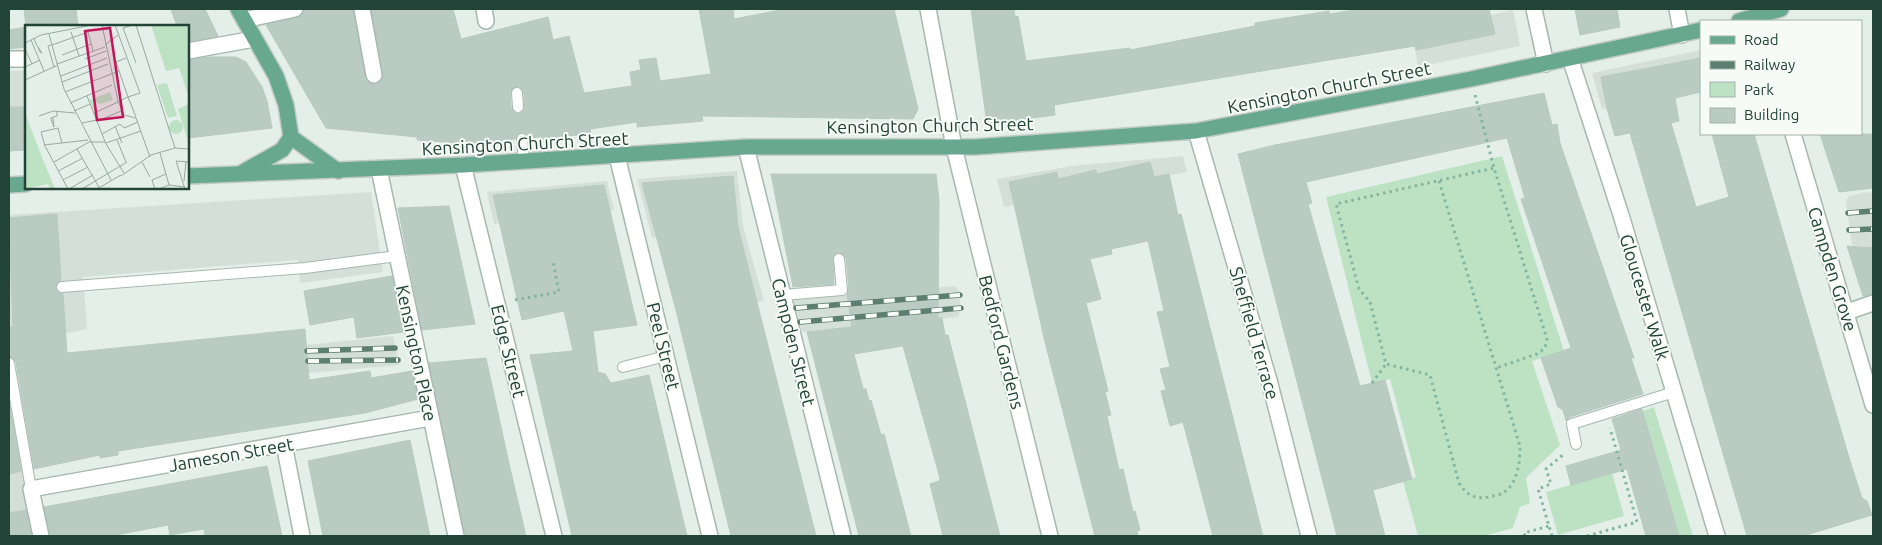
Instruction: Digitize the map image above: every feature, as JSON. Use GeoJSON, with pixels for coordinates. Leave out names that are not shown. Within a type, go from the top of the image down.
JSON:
{"type":"FeatureCollection","features":[{"type":"Feature","properties":{"kind":"main road"},"geometry":{"type":"LineString","coordinates":[[1758,19],[1781,9]]}},
{"type":"Feature","properties":{"kind":"main road"},"geometry":{"type":"LineString","coordinates":[[241,15],[276,76],[286,105],[291,137],[338,171]]}},
{"type":"Feature","properties":{"kind":"main road","name":"Kensington Church Street"},"geometry":{"type":"LineString","coordinates":[[189,176],[524,162],[746,147],[954,147],[1196,131],[1471,79],[1700,30]]}},
{"type":"Feature","properties":{"kind":"main road","name":"Kensington Church Street"},"geometry":{"type":"LineString","coordinates":[[240,174],[282,150],[291,137]]}},
{"type":"Feature","properties":{"kind":"main road"},"geometry":{"type":"LineString","coordinates":[[9,185],[25,184]]}},
{"type":"Feature","properties":{"kind":"street"},"geometry":{"type":"LineString","coordinates":[[241,15],[295,9]]}},
{"type":"Feature","properties":{"kind":"street"},"geometry":{"type":"LineString","coordinates":[[362,9],[374,75]]}},
{"type":"Feature","properties":{"kind":"street","name":"Bedford Gardens"},"geometry":{"type":"LineString","coordinates":[[928,9],[954,147],[1050,536]]}},
{"type":"Feature","properties":{"kind":"street"},"geometry":{"type":"LineString","coordinates":[[1534,9],[1546,64]]}},
{"type":"Feature","properties":{"kind":"street"},"geometry":{"type":"LineString","coordinates":[[1677,9],[1682,34]]}},
{"type":"Feature","properties":{"kind":"street"},"geometry":{"type":"LineString","coordinates":[[189,51],[254,39]]}},
{"type":"Feature","properties":{"kind":"street","name":"Gloucester Walk"},"geometry":{"type":"LineString","coordinates":[[1570,58],[1621,215],[1717,536]]}},
{"type":"Feature","properties":{"kind":"street"},"geometry":{"type":"LineString","coordinates":[[9,59],[25,59]]}},
{"type":"Feature","properties":{"kind":"street","name":"Sheffield Terrace"},"geometry":{"type":"LineString","coordinates":[[1196,131],[1269,380],[1309,536]]}},
{"type":"Feature","properties":{"kind":"street","name":"Campden Grove"},"geometry":{"type":"LineString","coordinates":[[1793,135],[1873,405]]}},
{"type":"Feature","properties":{"kind":"street","name":"Campden Street"},"geometry":{"type":"LineString","coordinates":[[746,147],[843,536]]}},
{"type":"Feature","properties":{"kind":"street","name":"Peel Street"},"geometry":{"type":"LineString","coordinates":[[617,156],[710,536]]}},
{"type":"Feature","properties":{"kind":"street","name":"Edge Street"},"geometry":{"type":"LineString","coordinates":[[462,165],[554,536]]}},
{"type":"Feature","properties":{"kind":"street","name":"Kensington Place"},"geometry":{"type":"LineString","coordinates":[[379,169],[456,536]]}},
{"type":"Feature","properties":{"kind":"street"},"geometry":{"type":"LineString","coordinates":[[1847,312],[1873,303]]}},
{"type":"Feature","properties":{"kind":"street","name":"Jameson Street"},"geometry":{"type":"LineString","coordinates":[[31,489],[430,418]]}},
{"type":"Feature","properties":{"kind":"street"},"geometry":{"type":"LineString","coordinates":[[284,444],[302,536]]}},
{"type":"Feature","properties":{"kind":"street"},"geometry":{"type":"LineString","coordinates":[[31,489],[41,536]]}},
{"type":"Feature","properties":{"kind":"lane"},"geometry":{"type":"LineString","coordinates":[[517,92],[518,106]]}},
{"type":"Feature","properties":{"kind":"lane"},"geometry":{"type":"LineString","coordinates":[[522,138],[524,162]]}},
{"type":"Feature","properties":{"kind":"lane"},"geometry":{"type":"LineString","coordinates":[[62,287],[305,268],[397,256]]}},
{"type":"Feature","properties":{"kind":"lane"},"geometry":{"type":"LineString","coordinates":[[783,294],[842,290],[839,259]]}},
{"type":"Feature","properties":{"kind":"lane"},"geometry":{"type":"LineString","coordinates":[[623,368],[666,356]]}},
{"type":"Feature","properties":{"kind":"lane"},"geometry":{"type":"LineString","coordinates":[[9,363],[31,489]]}},
{"type":"Feature","properties":{"kind":"lane"},"geometry":{"type":"LineString","coordinates":[[1576,444],[1572,424],[1674,392]]}},
{"type":"Feature","properties":{"kind":"path"},"geometry":{"type":"LineString","coordinates":[[1471,79],[1494,168],[1547,339],[1545,348],[1537,354],[1496,368]]}},
{"type":"Feature","properties":{"kind":"path"},"geometry":{"type":"LineString","coordinates":[[1386,364],[1370,302],[1359,289],[1336,204],[1494,168]]}},
{"type":"Feature","properties":{"kind":"path"},"geometry":{"type":"LineString","coordinates":[[1386,364],[1430,375],[1459,483],[1466,494],[1480,498],[1504,493],[1513,480],[1520,464],[1520,446],[1439,181]]}},
{"type":"Feature","properties":{"kind":"path"},"geometry":{"type":"LineString","coordinates":[[497,304],[559,292],[553,261]]}},
{"type":"Feature","properties":{"kind":"path"},"geometry":{"type":"LineString","coordinates":[[1372,383],[1386,364]]}},
{"type":"Feature","properties":{"kind":"path"},"geometry":{"type":"LineString","coordinates":[[1587,536],[1636,522],[1605,414]]}},
{"type":"Feature","properties":{"kind":"path"},"geometry":{"type":"LineString","coordinates":[[1552,536],[1538,489],[1551,484],[1546,469],[1576,444]]}},
{"type":"Feature","properties":{"kind":"path"},"geometry":{"type":"LineString","coordinates":[[1525,536],[1524,533],[1549,526]]}},
{"type":"Feature","properties":{"kind":"shaded area"},"geometry":{"type":"Polygon","coordinates":[[[1513,10],[1520,46],[1418,67],[1412,32],[1513,10]]]}},
{"type":"Feature","properties":{"kind":"shaded area"},"geometry":{"type":"Polygon","coordinates":[[[1700,50],[1700,89],[1602,109],[1592,73],[1700,50]]]}},
{"type":"Feature","properties":{"kind":"shaded area"},"geometry":{"type":"Polygon","coordinates":[[[9,71],[25,71],[25,149],[9,150],[9,71]]]}},
{"type":"Feature","properties":{"kind":"shaded area"},"geometry":{"type":"Polygon","coordinates":[[[1183,156],[1187,172],[1004,207],[997,179],[1071,166],[1183,156]]]}},
{"type":"Feature","properties":{"kind":"shaded area"},"geometry":{"type":"Polygon","coordinates":[[[737,171],[743,226],[764,301],[722,305],[674,233],[652,238],[637,179],[737,171]]]}},
{"type":"Feature","properties":{"kind":"shaded area"},"geometry":{"type":"Polygon","coordinates":[[[607,181],[614,210],[494,224],[487,192],[607,181]]]}},
{"type":"Feature","properties":{"kind":"shaded area"},"geometry":{"type":"Polygon","coordinates":[[[371,192],[383,272],[300,283],[298,260],[83,277],[87,329],[10,345],[38,536],[9,536],[9,215],[371,192]]]}},
{"type":"Feature","properties":{"kind":"shaded area"},"geometry":{"type":"Polygon","coordinates":[[[1865,192],[1873,193],[1873,247],[1871,248],[1852,245],[1846,201],[1849,196],[1865,192]]]}},
{"type":"Feature","properties":{"kind":"shaded area"},"geometry":{"type":"Polygon","coordinates":[[[956,286],[959,291],[961,308],[958,317],[802,332],[794,299],[956,286]]]}},
{"type":"Feature","properties":{"kind":"shaded area"},"geometry":{"type":"Polygon","coordinates":[[[393,336],[399,365],[309,373],[306,345],[393,336]]]}},
{"type":"Feature","properties":{"kind":"green space"},"geometry":{"type":"Polygon","coordinates":[[[1502,156],[1564,351],[1532,361],[1560,445],[1526,478],[1530,503],[1520,507],[1513,528],[1484,536],[1418,536],[1403,481],[1416,477],[1390,379],[1372,383],[1326,197],[1502,156]]]}},
{"type":"Feature","properties":{"kind":"green space"},"geometry":{"type":"Polygon","coordinates":[[[1654,407],[1693,536],[1679,536],[1643,411],[1654,407]]]}},
{"type":"Feature","properties":{"kind":"green space"},"geometry":{"type":"Polygon","coordinates":[[[1612,473],[1624,516],[1558,535],[1546,492],[1612,473]]]}},
{"type":"Feature","properties":{"kind":"building"},"geometry":{"type":"Polygon","coordinates":[[[24,9],[76,9],[78,25],[26,25],[24,9]]]}},
{"type":"Feature","properties":{"kind":"building"},"geometry":{"type":"Polygon","coordinates":[[[171,9],[205,9],[218,36],[189,42],[189,25],[177,25],[171,9]]]}},
{"type":"Feature","properties":{"kind":"building"},"geometry":{"type":"Polygon","coordinates":[[[304,9],[353,9],[365,77],[367,81],[375,84],[380,82],[383,74],[371,9],[453,9],[461,39],[548,17],[553,40],[569,36],[584,93],[632,86],[630,72],[641,70],[639,60],[656,58],[660,81],[711,74],[699,9],[733,9],[734,19],[786,9],[894,9],[918,109],[913,119],[702,116],[703,121],[637,127],[637,122],[590,129],[591,133],[542,140],[541,137],[529,138],[525,133],[521,132],[515,139],[471,144],[417,140],[417,137],[326,128],[266,25],[302,16],[304,9]],[[514,87],[510,93],[511,107],[515,113],[519,114],[524,110],[524,93],[520,87],[514,87]]]}},
{"type":"Feature","properties":{"kind":"building"},"geometry":{"type":"Polygon","coordinates":[[[971,9],[1014,9],[1015,17],[1018,16],[1026,61],[1130,48],[1130,50],[1255,26],[1255,23],[1329,11],[1330,14],[1359,9],[1489,9],[1495,34],[1416,50],[1415,46],[1054,105],[1055,115],[987,124],[971,9]]]}},
{"type":"Feature","properties":{"kind":"building"},"geometry":{"type":"Polygon","coordinates":[[[1575,9],[1617,9],[1620,27],[1580,35],[1575,9]]]}},
{"type":"Feature","properties":{"kind":"building"},"geometry":{"type":"Polygon","coordinates":[[[25,27],[25,47],[9,49],[9,30],[25,27]]]}},
{"type":"Feature","properties":{"kind":"building"},"geometry":{"type":"Polygon","coordinates":[[[208,57],[236,57],[246,62],[262,87],[267,101],[272,128],[189,138],[189,60],[208,57]]]}},
{"type":"Feature","properties":{"kind":"building"},"geometry":{"type":"Polygon","coordinates":[[[1700,58],[1700,92],[1675,98],[1679,121],[1671,123],[1696,207],[1729,197],[1712,135],[1754,135],[1850,461],[1862,498],[1867,501],[1872,515],[1803,536],[1747,536],[1630,133],[1615,136],[1607,109],[1601,77],[1700,58]]]}},
{"type":"Feature","properties":{"kind":"building"},"geometry":{"type":"Polygon","coordinates":[[[1544,93],[1552,125],[1557,124],[1560,143],[1634,358],[1631,358],[1643,394],[1570,417],[1566,421],[1563,410],[1558,407],[1541,358],[1571,348],[1521,199],[1525,198],[1507,138],[1306,182],[1312,203],[1308,204],[1360,386],[1385,380],[1412,479],[1373,490],[1385,536],[1337,536],[1238,154],[1275,145],[1544,93]]]}},
{"type":"Feature","properties":{"kind":"building"},"geometry":{"type":"Polygon","coordinates":[[[9,107],[25,107],[25,150],[9,151],[9,107]]]}},
{"type":"Feature","properties":{"kind":"building"},"geometry":{"type":"Polygon","coordinates":[[[1873,134],[1873,188],[1839,192],[1820,135],[1873,134]]]}},
{"type":"Feature","properties":{"kind":"building"},"geometry":{"type":"Polygon","coordinates":[[[1150,162],[1154,177],[1169,174],[1178,215],[1181,214],[1263,536],[1213,536],[1183,422],[1170,426],[1161,391],[1166,390],[1160,369],[1170,367],[1157,312],[1164,311],[1148,241],[1111,249],[1112,254],[1090,259],[1101,299],[1086,303],[1108,391],[1105,392],[1111,415],[1107,416],[1119,470],[1123,469],[1133,512],[1135,511],[1140,530],[1137,531],[1138,536],[1095,536],[1045,342],[1009,182],[1057,172],[1058,179],[1096,170],[1097,174],[1150,162]]]}},
{"type":"Feature","properties":{"kind":"building"},"geometry":{"type":"Polygon","coordinates":[[[771,174],[936,174],[939,200],[938,318],[942,318],[945,335],[948,335],[1000,536],[943,536],[930,484],[939,481],[940,478],[903,346],[854,354],[863,389],[866,389],[869,401],[871,400],[881,435],[884,434],[911,536],[859,536],[807,332],[852,327],[847,294],[849,289],[846,258],[839,252],[833,257],[834,284],[793,287],[771,174]]]}},
{"type":"Feature","properties":{"kind":"building"},"geometry":{"type":"Polygon","coordinates":[[[733,176],[738,227],[816,536],[731,536],[676,310],[642,183],[733,176]]]}},
{"type":"Feature","properties":{"kind":"building"},"geometry":{"type":"Polygon","coordinates":[[[604,185],[637,325],[593,331],[598,372],[605,374],[611,383],[649,375],[687,536],[572,536],[530,355],[573,351],[564,311],[522,320],[493,195],[604,185]]]}},
{"type":"Feature","properties":{"kind":"building"},"geometry":{"type":"Polygon","coordinates":[[[449,206],[475,324],[422,330],[398,208],[449,206]]]}},
{"type":"Feature","properties":{"kind":"building"},"geometry":{"type":"Polygon","coordinates":[[[57,214],[61,280],[55,287],[57,291],[63,294],[67,353],[305,329],[309,380],[370,371],[371,378],[412,371],[418,399],[365,413],[118,451],[118,455],[100,458],[100,455],[34,469],[16,362],[9,356],[9,327],[13,327],[9,218],[57,214]]]}},
{"type":"Feature","properties":{"kind":"building"},"geometry":{"type":"Polygon","coordinates":[[[1847,246],[1873,248],[1873,294],[1863,296],[1847,246]]]}},
{"type":"Feature","properties":{"kind":"building"},"geometry":{"type":"Polygon","coordinates":[[[392,276],[404,332],[357,338],[354,317],[310,325],[304,291],[392,276]]]}},
{"type":"Feature","properties":{"kind":"building"},"geometry":{"type":"Polygon","coordinates":[[[486,358],[526,536],[465,536],[429,363],[486,358]]]}},
{"type":"Feature","properties":{"kind":"building"},"geometry":{"type":"Polygon","coordinates":[[[9,402],[21,471],[9,474],[9,402]]]}},
{"type":"Feature","properties":{"kind":"building"},"geometry":{"type":"Polygon","coordinates":[[[1642,409],[1679,536],[1646,536],[1627,469],[1571,485],[1566,466],[1621,450],[1612,419],[1642,409]]]}},
{"type":"Feature","properties":{"kind":"building"},"geometry":{"type":"Polygon","coordinates":[[[410,440],[430,536],[323,536],[308,461],[410,440]]]}},
{"type":"Feature","properties":{"kind":"building"},"geometry":{"type":"Polygon","coordinates":[[[267,466],[282,536],[205,536],[204,529],[170,535],[168,525],[121,534],[121,536],[50,536],[44,507],[267,466]]]}},
{"type":"Feature","properties":{"kind":"building"},"geometry":{"type":"Polygon","coordinates":[[[26,510],[31,536],[9,536],[9,513],[26,510]]]}},
{"type":"Feature","properties":{"kind":"railway"},"geometry":{"type":"LineString","coordinates":[[1848,213],[1873,211]]}},
{"type":"Feature","properties":{"kind":"railway"},"geometry":{"type":"LineString","coordinates":[[1849,230],[1873,229]]}},
{"type":"Feature","properties":{"kind":"railway"},"geometry":{"type":"LineString","coordinates":[[796,308],[960,295]]}},
{"type":"Feature","properties":{"kind":"railway"},"geometry":{"type":"LineString","coordinates":[[800,322],[961,308]]}},
{"type":"Feature","properties":{"kind":"railway"},"geometry":{"type":"LineString","coordinates":[[307,351],[395,348]]}},
{"type":"Feature","properties":{"kind":"railway"},"geometry":{"type":"LineString","coordinates":[[308,361],[398,360]]}}]}
